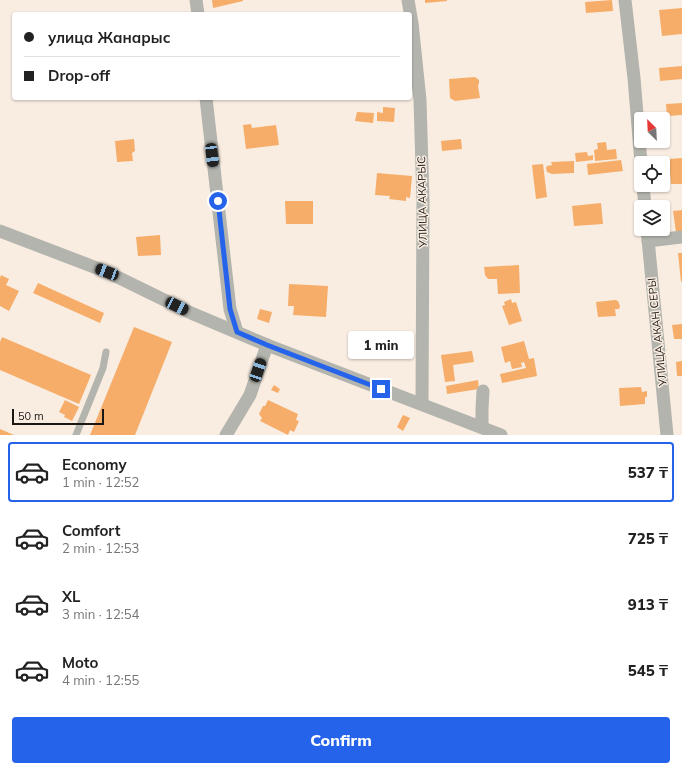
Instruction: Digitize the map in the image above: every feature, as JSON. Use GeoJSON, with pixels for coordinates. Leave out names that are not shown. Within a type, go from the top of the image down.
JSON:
{"type":"FeatureCollection","features":[{"type":"Feature","properties":{"kind":"street"},"geometry":{"type":"LineString","coordinates":[[196,0],[198,12]]}},
{"type":"Feature","properties":{"kind":"street","name":"УЛИЦА АКАРЫС"},"geometry":{"type":"LineString","coordinates":[[408,0],[410,12]]}},
{"type":"Feature","properties":{"kind":"street"},"geometry":{"type":"LineString","coordinates":[[625,0],[641,156]]}},
{"type":"Feature","properties":{"kind":"street","name":"УЛИЦА АКАРЫС"},"geometry":{"type":"LineString","coordinates":[[412,23],[420,100],[423,202],[422,404]]}},
{"type":"Feature","properties":{"kind":"street"},"geometry":{"type":"LineString","coordinates":[[206,100],[230,309],[237,332]]}},
{"type":"Feature","properties":{"kind":"street"},"geometry":{"type":"LineString","coordinates":[[0,231],[107,272],[191,313],[267,345],[501,435]]}},
{"type":"Feature","properties":{"kind":"street","name":"УЛИЦА АКАН СЕРЫ"},"geometry":{"type":"LineString","coordinates":[[648,236],[668,435]]}},
{"type":"Feature","properties":{"kind":"street"},"geometry":{"type":"LineString","coordinates":[[665,236],[682,237]]}},
{"type":"Feature","properties":{"kind":"street"},"geometry":{"type":"LineString","coordinates":[[226,435],[250,395],[267,345]]}},
{"type":"Feature","properties":{"kind":"street"},"geometry":{"type":"LineString","coordinates":[[482,427],[483,391]]}},
{"type":"Feature","properties":{"kind":"lane"},"geometry":{"type":"LineString","coordinates":[[76,435],[103,368],[106,352]]}},
{"type":"Feature","properties":{"kind":"building"},"geometry":{"type":"Polygon","coordinates":[[[212,0],[243,0],[243,1],[213,8],[212,0]]]}},
{"type":"Feature","properties":{"kind":"building"},"geometry":{"type":"Polygon","coordinates":[[[425,0],[447,0],[447,1],[425,3],[425,0]]]}},
{"type":"Feature","properties":{"kind":"building"},"geometry":{"type":"Polygon","coordinates":[[[612,0],[613,11],[586,13],[585,2],[612,0]]]}},
{"type":"Feature","properties":{"kind":"building"},"geometry":{"type":"Polygon","coordinates":[[[682,8],[682,34],[662,36],[659,10],[682,8]]]}},
{"type":"Feature","properties":{"kind":"building"},"geometry":{"type":"Polygon","coordinates":[[[682,66],[682,79],[660,81],[659,68],[682,66]]]}},
{"type":"Feature","properties":{"kind":"building"},"geometry":{"type":"Polygon","coordinates":[[[475,77],[479,80],[478,86],[480,98],[455,101],[450,98],[449,79],[475,77]]]}},
{"type":"Feature","properties":{"kind":"building"},"geometry":{"type":"Polygon","coordinates":[[[682,103],[682,115],[670,116],[670,112],[667,112],[666,104],[682,103]]]}},
{"type":"Feature","properties":{"kind":"building"},"geometry":{"type":"Polygon","coordinates":[[[383,107],[395,108],[394,122],[377,121],[377,112],[383,113],[383,107]]]}},
{"type":"Feature","properties":{"kind":"building"},"geometry":{"type":"Polygon","coordinates":[[[357,112],[374,113],[373,123],[355,121],[357,112]]]}},
{"type":"Feature","properties":{"kind":"building"},"geometry":{"type":"Polygon","coordinates":[[[251,124],[252,128],[276,125],[279,145],[246,149],[243,125],[251,124]]]}},
{"type":"Feature","properties":{"kind":"building"},"geometry":{"type":"Polygon","coordinates":[[[134,139],[135,151],[132,153],[133,161],[117,162],[115,141],[134,139]]]}},
{"type":"Feature","properties":{"kind":"building"},"geometry":{"type":"Polygon","coordinates":[[[461,139],[462,149],[442,151],[441,141],[461,139]]]}},
{"type":"Feature","properties":{"kind":"building"},"geometry":{"type":"Polygon","coordinates":[[[606,142],[607,150],[616,149],[617,159],[595,161],[594,150],[598,149],[597,143],[606,142]]]}},
{"type":"Feature","properties":{"kind":"building"},"geometry":{"type":"Polygon","coordinates":[[[587,152],[588,156],[593,155],[593,160],[576,162],[575,153],[587,152]]]}},
{"type":"Feature","properties":{"kind":"building"},"geometry":{"type":"Polygon","coordinates":[[[682,158],[682,184],[671,184],[670,159],[682,158]]]}},
{"type":"Feature","properties":{"kind":"building"},"geometry":{"type":"Polygon","coordinates":[[[621,160],[623,171],[588,175],[587,164],[621,160]]]}},
{"type":"Feature","properties":{"kind":"building"},"geometry":{"type":"Polygon","coordinates":[[[574,161],[574,173],[552,174],[547,172],[546,168],[547,166],[552,165],[551,162],[574,161]]]}},
{"type":"Feature","properties":{"kind":"building"},"geometry":{"type":"Polygon","coordinates":[[[543,164],[547,197],[536,199],[532,165],[543,164]]]}},
{"type":"Feature","properties":{"kind":"building"},"geometry":{"type":"Polygon","coordinates":[[[377,173],[412,176],[410,198],[406,197],[406,201],[389,199],[390,196],[375,195],[377,173]]]}},
{"type":"Feature","properties":{"kind":"building"},"geometry":{"type":"Polygon","coordinates":[[[285,201],[313,201],[313,224],[286,224],[285,201]]]}},
{"type":"Feature","properties":{"kind":"building"},"geometry":{"type":"Polygon","coordinates":[[[601,203],[603,224],[574,226],[572,206],[601,203]]]}},
{"type":"Feature","properties":{"kind":"building"},"geometry":{"type":"Polygon","coordinates":[[[682,210],[682,232],[676,232],[673,211],[682,210]]]}},
{"type":"Feature","properties":{"kind":"building"},"geometry":{"type":"Polygon","coordinates":[[[160,235],[161,255],[138,256],[136,237],[160,235]]]}},
{"type":"Feature","properties":{"kind":"building"},"geometry":{"type":"Polygon","coordinates":[[[678,253],[682,253],[681,282],[678,253]]]}},
{"type":"Feature","properties":{"kind":"building"},"geometry":{"type":"Polygon","coordinates":[[[519,265],[520,293],[498,294],[497,279],[488,279],[485,275],[484,267],[519,265]]]}},
{"type":"Feature","properties":{"kind":"building"},"geometry":{"type":"Polygon","coordinates":[[[1,275],[9,279],[6,285],[19,291],[9,311],[0,306],[1,275]]]}},
{"type":"Feature","properties":{"kind":"building"},"geometry":{"type":"Polygon","coordinates":[[[38,283],[104,313],[100,323],[33,293],[38,283]]]}},
{"type":"Feature","properties":{"kind":"building"},"geometry":{"type":"Polygon","coordinates":[[[289,284],[328,286],[326,317],[293,315],[294,306],[288,306],[289,284]]]}},
{"type":"Feature","properties":{"kind":"building"},"geometry":{"type":"Polygon","coordinates":[[[511,299],[512,303],[516,302],[522,321],[509,325],[502,306],[505,305],[504,302],[511,299]]]}},
{"type":"Feature","properties":{"kind":"building"},"geometry":{"type":"Polygon","coordinates":[[[618,301],[620,306],[619,309],[615,309],[616,316],[598,317],[596,302],[618,301]]]}},
{"type":"Feature","properties":{"kind":"building"},"geometry":{"type":"Polygon","coordinates":[[[260,309],[272,312],[269,323],[257,319],[260,309]]]}},
{"type":"Feature","properties":{"kind":"building"},"geometry":{"type":"Polygon","coordinates":[[[682,324],[682,339],[674,339],[672,325],[682,324]]]}},
{"type":"Feature","properties":{"kind":"building"},"geometry":{"type":"Polygon","coordinates":[[[134,327],[172,342],[135,435],[90,435],[134,327]]]}},
{"type":"Feature","properties":{"kind":"building"},"geometry":{"type":"Polygon","coordinates":[[[381,336],[393,338],[392,341],[397,342],[396,353],[374,350],[375,340],[380,340],[381,336]]]}},
{"type":"Feature","properties":{"kind":"building"},"geometry":{"type":"Polygon","coordinates":[[[2,337],[91,375],[79,404],[0,370],[0,342],[2,337]]]}},
{"type":"Feature","properties":{"kind":"building"},"geometry":{"type":"Polygon","coordinates":[[[524,341],[529,359],[534,358],[537,376],[502,383],[500,374],[526,368],[524,362],[521,363],[522,367],[512,369],[510,361],[505,363],[501,347],[524,341]]]}},
{"type":"Feature","properties":{"kind":"building"},"geometry":{"type":"Polygon","coordinates":[[[472,351],[474,362],[453,365],[455,381],[445,382],[441,355],[472,351]]]}},
{"type":"Feature","properties":{"kind":"building"},"geometry":{"type":"Polygon","coordinates":[[[682,361],[682,376],[677,376],[676,362],[682,361]]]}},
{"type":"Feature","properties":{"kind":"building"},"geometry":{"type":"Polygon","coordinates":[[[478,380],[479,389],[447,394],[446,386],[478,380]]]}},
{"type":"Feature","properties":{"kind":"building"},"geometry":{"type":"Polygon","coordinates":[[[274,385],[280,389],[278,393],[271,390],[274,385]]]}},
{"type":"Feature","properties":{"kind":"building"},"geometry":{"type":"Polygon","coordinates":[[[641,387],[642,392],[647,391],[645,404],[620,406],[619,388],[641,387]]]}},
{"type":"Feature","properties":{"kind":"building"},"geometry":{"type":"Polygon","coordinates":[[[65,400],[79,407],[72,421],[64,417],[65,415],[59,412],[65,400]]]}},
{"type":"Feature","properties":{"kind":"building"},"geometry":{"type":"Polygon","coordinates":[[[268,400],[298,414],[296,420],[299,421],[294,432],[290,430],[288,435],[260,421],[262,418],[259,414],[268,400]]]}},
{"type":"Feature","properties":{"kind":"building"},"geometry":{"type":"Polygon","coordinates":[[[403,415],[410,418],[403,431],[397,427],[403,415]]]}},
{"type":"Feature","properties":{"kind":"building"},"geometry":{"type":"Polygon","coordinates":[[[0,429],[14,435],[0,435],[0,429]]]}},
{"type":"Feature","properties":{"kind":"route"},"geometry":{"type":"LineString","coordinates":[[218,201],[230,309],[237,332],[381,389]]}}]}
